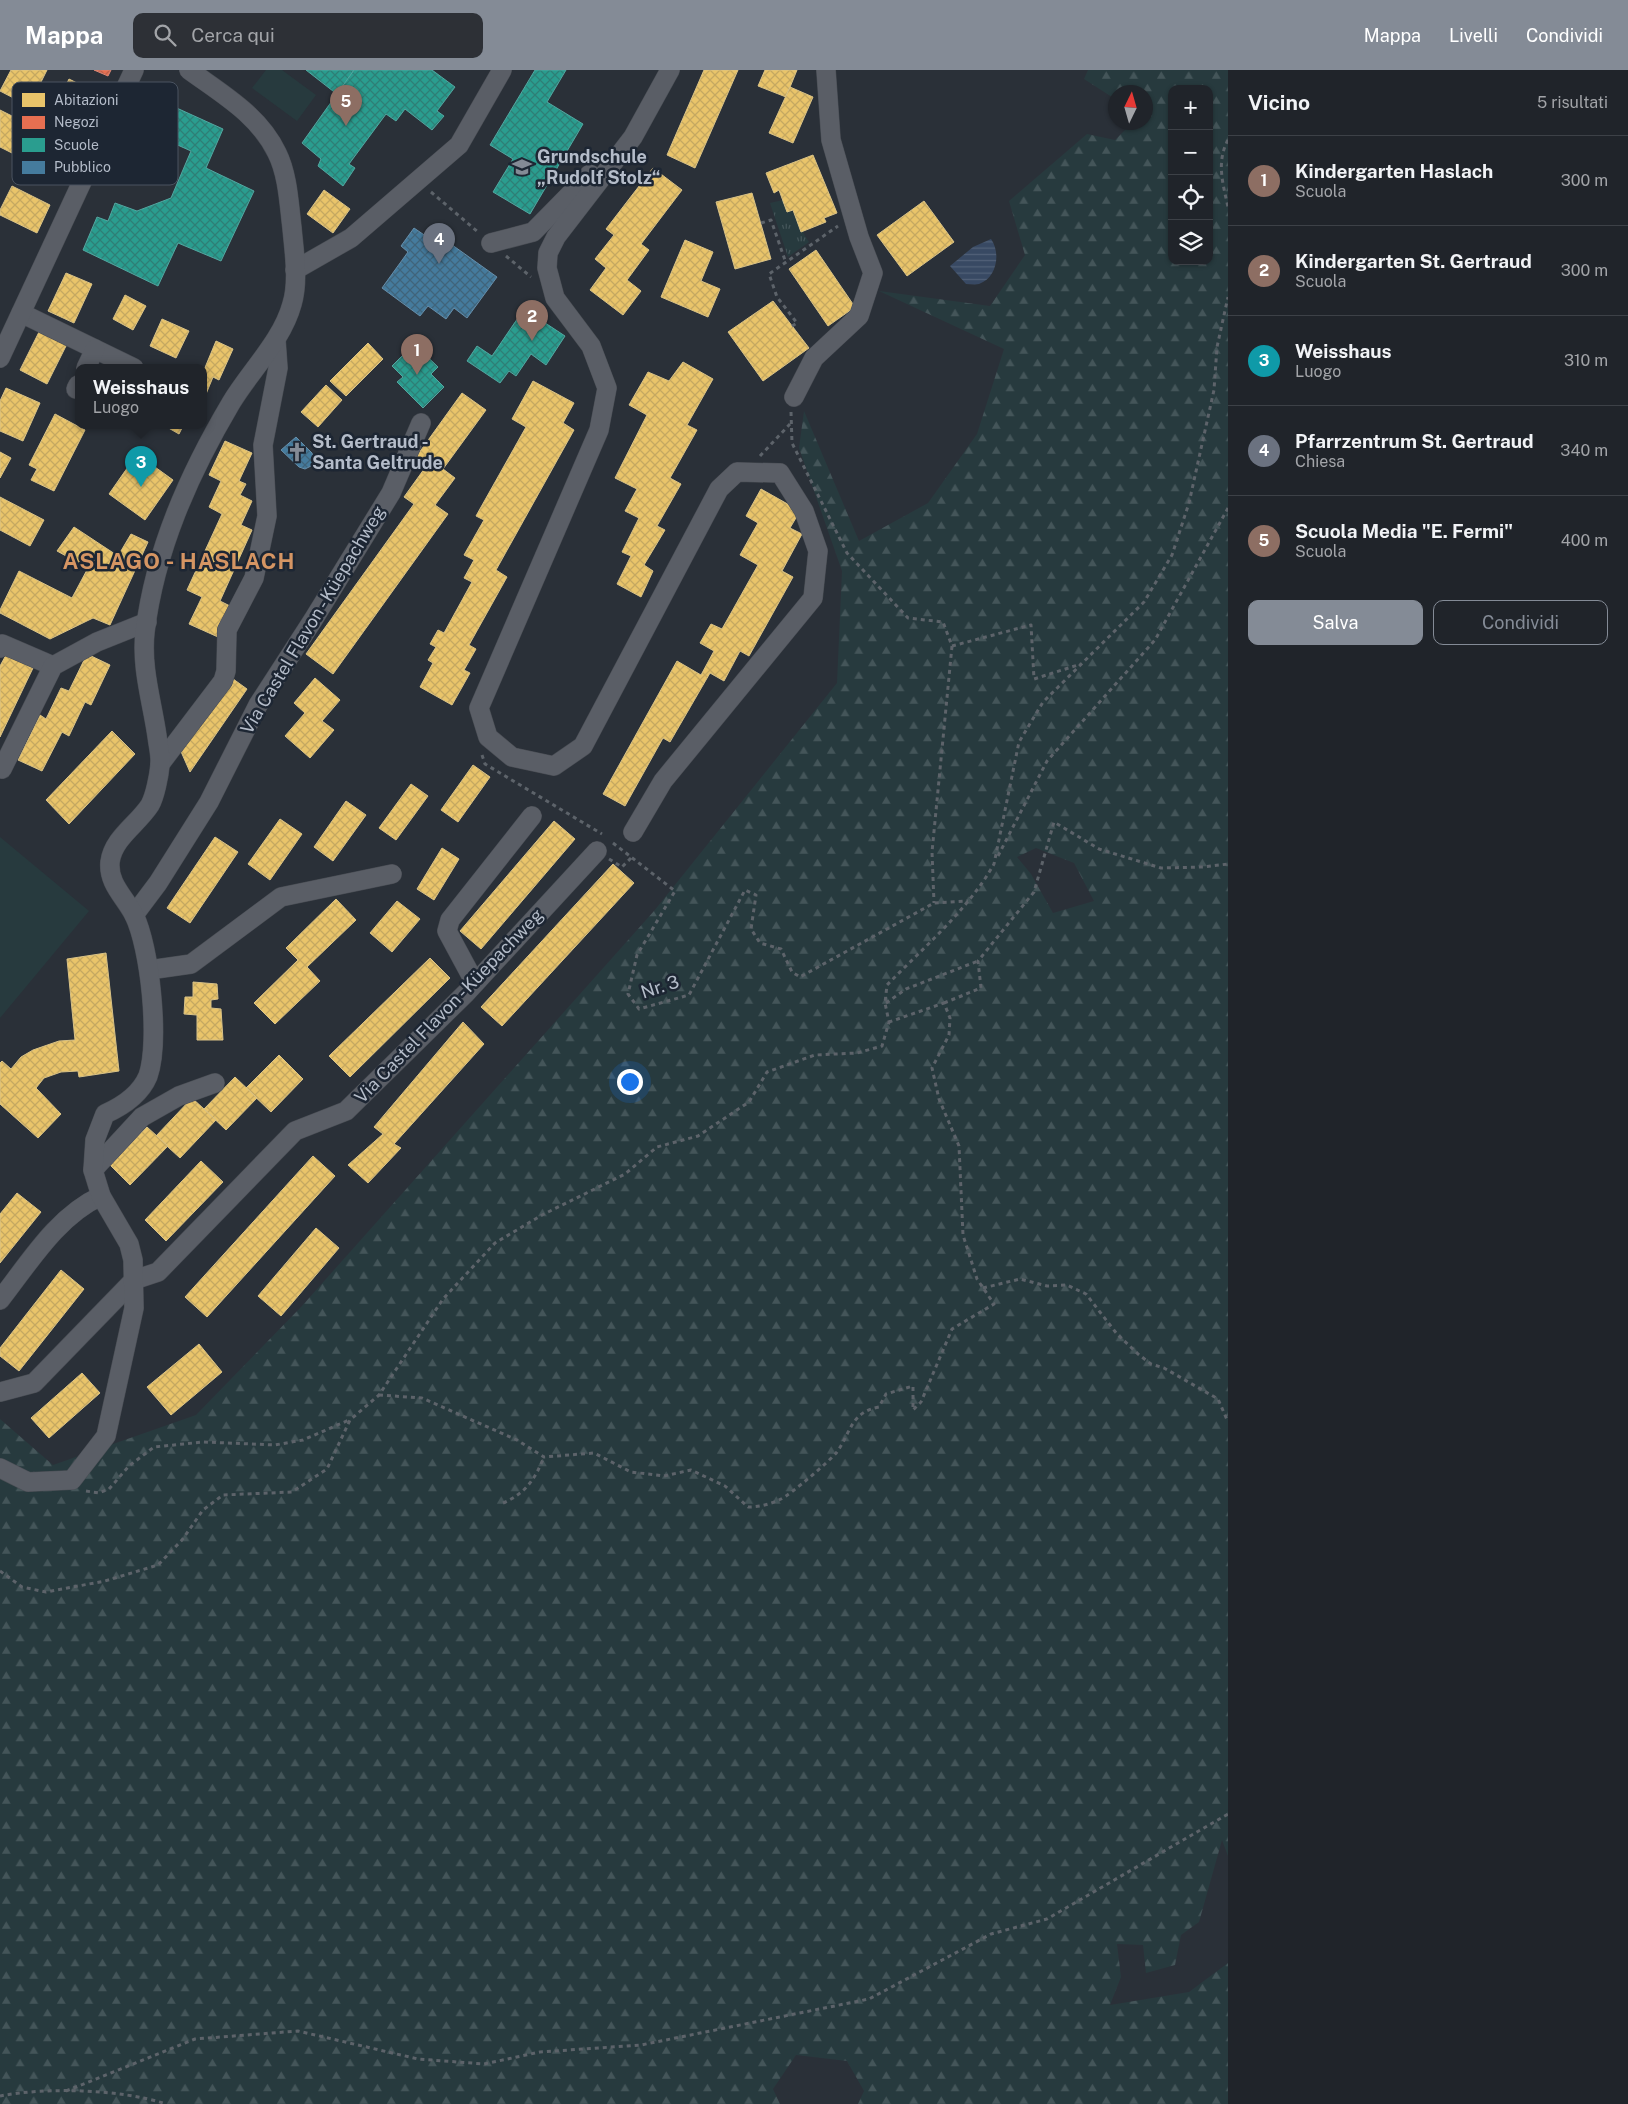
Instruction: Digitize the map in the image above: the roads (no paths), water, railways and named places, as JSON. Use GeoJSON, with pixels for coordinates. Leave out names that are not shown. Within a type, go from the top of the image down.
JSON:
{"type":"FeatureCollection","features":[{"type":"Feature","properties":{"kind":"street"},"geometry":{"type":"LineString","coordinates":[[128,82],[134,70]]}},
{"type":"Feature","properties":{"kind":"street"},"geometry":{"type":"LineString","coordinates":[[0,1468],[28,1482],[72,1480],[106,1436],[134,1308],[134,1280],[129,1244],[101,1196],[93,1170],[95,1140],[105,1114],[122,1106],[138,1093],[148,1076],[153,1044],[149,970],[134,915],[115,888],[110,862],[120,840],[151,804],[160,764],[155,721],[145,674],[147,622],[160,552],[189,480],[232,402],[276,340],[292,304],[295,270],[287,193],[278,154],[264,130],[246,111],[189,70]]}},
{"type":"Feature","properties":{"kind":"street"},"geometry":{"type":"LineString","coordinates":[[295,270],[351,238],[459,145],[502,70]]}},
{"type":"Feature","properties":{"kind":"street"},"geometry":{"type":"LineString","coordinates":[[633,832],[663,781],[813,598],[818,551],[804,511],[780,473],[737,472],[719,489],[583,746],[554,766],[512,757],[488,737],[479,708],[599,430],[607,388],[592,346],[555,298],[547,268],[548,253],[556,237],[636,133],[670,70]]}},
{"type":"Feature","properties":{"kind":"street"},"geometry":{"type":"LineString","coordinates":[[794,397],[814,358],[859,316],[873,273],[830,140],[826,70]]}},
{"type":"Feature","properties":{"kind":"street"},"geometry":{"type":"LineString","coordinates":[[491,243],[533,232],[581,185],[621,136],[630,130],[636,133]]}},
{"type":"Feature","properties":{"kind":"street"},"geometry":{"type":"LineString","coordinates":[[0,358],[81,185]]}},
{"type":"Feature","properties":{"kind":"street"},"geometry":{"type":"LineString","coordinates":[[21,313],[126,364]]}},
{"type":"Feature","properties":{"kind":"street"},"geometry":{"type":"LineString","coordinates":[[160,764],[223,680],[226,671],[227,630],[254,578],[267,516],[263,445],[278,368],[276,340]]}},
{"type":"Feature","properties":{"kind":"street"},"geometry":{"type":"LineString","coordinates":[[88,364],[95,349]]}},
{"type":"Feature","properties":{"kind":"street","name":"Via Castel Flavon - Küepachweg"},"geometry":{"type":"LineString","coordinates":[[134,915],[158,884],[208,802],[258,705],[391,493],[421,423]]}},
{"type":"Feature","properties":{"kind":"street"},"geometry":{"type":"LineString","coordinates":[[2,769],[53,666],[97,642],[147,622]]}},
{"type":"Feature","properties":{"kind":"street"},"geometry":{"type":"LineString","coordinates":[[0,648],[2,644],[53,666]]}},
{"type":"Feature","properties":{"kind":"street"},"geometry":{"type":"LineString","coordinates":[[475,983],[447,931],[450,920],[532,816]]}},
{"type":"Feature","properties":{"kind":"street","name":"Via Castel Flavon - Küepachweg"},"geometry":{"type":"LineString","coordinates":[[134,1280],[158,1272],[294,1131],[346,1111],[475,983],[597,851]]}},
{"type":"Feature","properties":{"kind":"street"},"geometry":{"type":"LineString","coordinates":[[149,970],[190,964],[281,896],[392,874]]}},
{"type":"Feature","properties":{"kind":"street"},"geometry":{"type":"LineString","coordinates":[[93,1170],[142,1116],[179,1096],[215,1083]]}},
{"type":"Feature","properties":{"kind":"street"},"geometry":{"type":"LineString","coordinates":[[0,1300],[57,1228],[91,1200],[101,1196]]}},
{"type":"Feature","properties":{"kind":"street"},"geometry":{"type":"LineString","coordinates":[[0,1392],[34,1383],[134,1280]]}},
{"type":"Feature","properties":{"kind":"water"},"geometry":{"type":"Polygon","coordinates":[[[991,239],[996,251],[996,265],[993,271],[985,281],[979,284],[966,284],[950,266],[973,247],[991,239]]]}},
{"type":"Feature","properties":{"kind":"place","name":"Scuola Media \"E. Fermi\""},"geometry":{"type":"Point","coordinates":[346,126]}},
{"type":"Feature","properties":{"kind":"place","name":"Grundschule „Rudolf Stolz“"},"geometry":{"type":"Point","coordinates":[522,167]}},
{"type":"Feature","properties":{"kind":"place","name":"Pfarrzentrum St. Gertraud"},"geometry":{"type":"Point","coordinates":[439,264]}},
{"type":"Feature","properties":{"kind":"place","name":"Kindergarten St. Gertraud"},"geometry":{"type":"Point","coordinates":[532,341]}},
{"type":"Feature","properties":{"kind":"place","name":"Kindergarten Haslach"},"geometry":{"type":"Point","coordinates":[417,375]}},
{"type":"Feature","properties":{"kind":"place","name":"St. Gertraud - Santa Geltrude"},"geometry":{"type":"Point","coordinates":[297,452]}},
{"type":"Feature","properties":{"kind":"place","name":"Weisshaus"},"geometry":{"type":"Point","coordinates":[141,487]}},
{"type":"Feature","properties":{"kind":"district","name":"ASLAGO - HASLACH"},"geometry":{"type":"Point","coordinates":[179,561]}}]}
